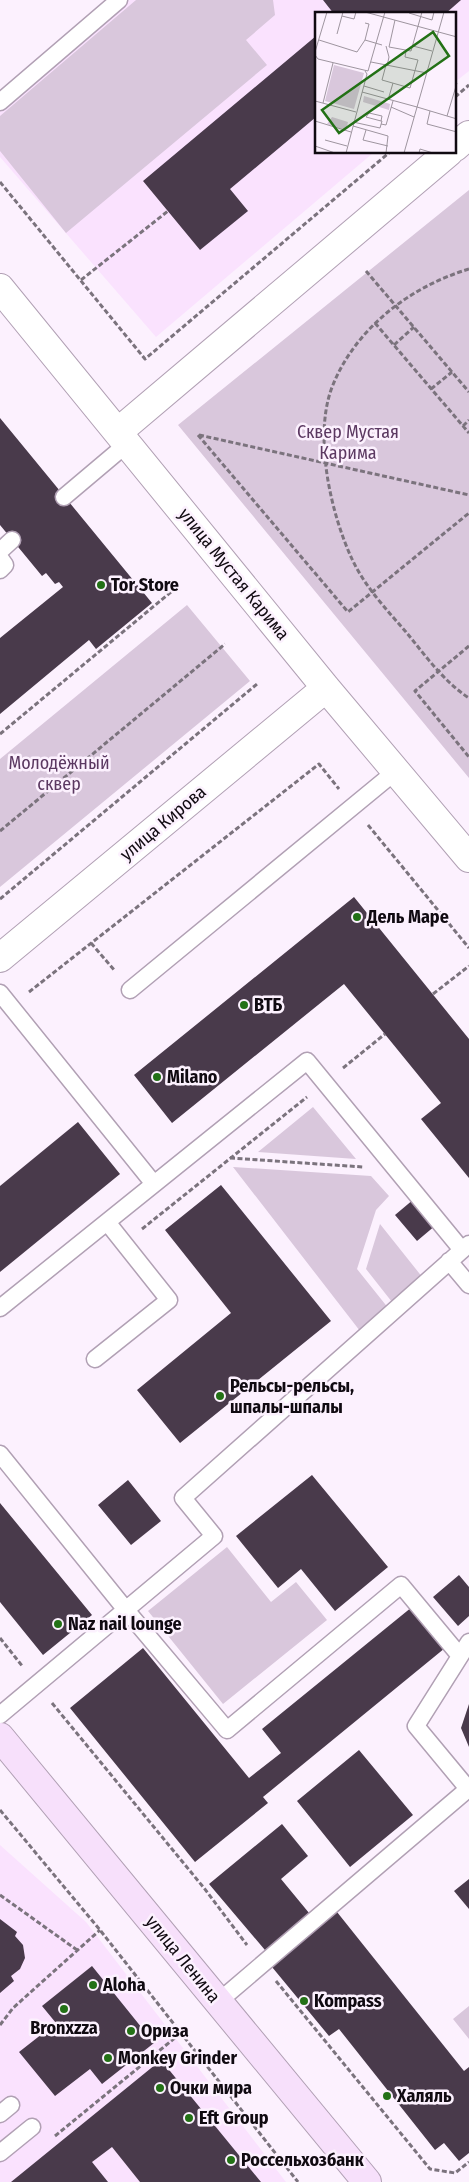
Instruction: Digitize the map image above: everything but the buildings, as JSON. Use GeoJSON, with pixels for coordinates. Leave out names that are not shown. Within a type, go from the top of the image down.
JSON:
{"type":"FeatureCollection","features":[{"type":"Feature","properties":{"kind":"main road","name":"улица Ленина"},"geometry":{"type":"LineString","coordinates":[[0,1737],[367,2182]]}},
{"type":"Feature","properties":{"kind":"street"},"geometry":{"type":"LineString","coordinates":[[456,146],[469,136]]}},
{"type":"Feature","properties":{"kind":"street"},"geometry":{"type":"LineString","coordinates":[[123,438],[447,154]]}},
{"type":"Feature","properties":{"kind":"street","name":"улица Мустая Карима"},"geometry":{"type":"LineString","coordinates":[[3,298],[123,438],[326,688],[469,858]]}},
{"type":"Feature","properties":{"kind":"street","name":"улица Кирова"},"geometry":{"type":"LineString","coordinates":[[0,958],[326,688]]}},
{"type":"Feature","properties":{"kind":"lane"},"geometry":{"type":"LineString","coordinates":[[0,102],[119,0]]}},
{"type":"Feature","properties":{"kind":"lane"},"geometry":{"type":"LineString","coordinates":[[64,497],[123,438]]}},
{"type":"Feature","properties":{"kind":"lane"},"geometry":{"type":"LineString","coordinates":[[0,558],[5,565],[0,570]]}},
{"type":"Feature","properties":{"kind":"lane"},"geometry":{"type":"LineString","coordinates":[[130,990],[396,771]]}},
{"type":"Feature","properties":{"kind":"lane"},"geometry":{"type":"LineString","coordinates":[[0,993],[154,1184]]}},
{"type":"Feature","properties":{"kind":"lane"},"geometry":{"type":"LineString","coordinates":[[0,1308],[307,1061],[465,1247],[183,1498],[214,1536],[0,1716]]}},
{"type":"Feature","properties":{"kind":"lane"},"geometry":{"type":"LineString","coordinates":[[95,1359],[169,1300],[107,1222]]}},
{"type":"Feature","properties":{"kind":"lane"},"geometry":{"type":"LineString","coordinates":[[449,1261],[469,1284]]}},
{"type":"Feature","properties":{"kind":"lane"},"geometry":{"type":"LineString","coordinates":[[0,1454],[126,1610],[227,1730],[401,1585],[465,1649],[416,1726],[468,1790],[263,1966],[218,2002]]}},
{"type":"Feature","properties":{"kind":"lane"},"geometry":{"type":"LineString","coordinates":[[0,2153],[32,2127]]}},
{"type":"Feature","properties":{"kind":"path"},"geometry":{"type":"LineString","coordinates":[[456,96],[469,85]]}},
{"type":"Feature","properties":{"kind":"path"},"geometry":{"type":"LineString","coordinates":[[0,182],[146,359],[388,154]]}},
{"type":"Feature","properties":{"kind":"path"},"geometry":{"type":"LineString","coordinates":[[80,280],[168,211]]}},
{"type":"Feature","properties":{"kind":"path"},"geometry":{"type":"LineString","coordinates":[[469,269],[446,276],[396,306],[375,323],[352,348],[330,392],[325,430],[325,462],[330,496],[339,528],[353,561],[372,592],[439,671],[469,698]]}},
{"type":"Feature","properties":{"kind":"path"},"geometry":{"type":"LineString","coordinates":[[366,271],[469,392]]}},
{"type":"Feature","properties":{"kind":"path"},"geometry":{"type":"LineString","coordinates":[[375,323],[469,433]]}},
{"type":"Feature","properties":{"kind":"path"},"geometry":{"type":"LineString","coordinates":[[394,345],[414,327]]}},
{"type":"Feature","properties":{"kind":"path"},"geometry":{"type":"LineString","coordinates":[[431,389],[452,372]]}},
{"type":"Feature","properties":{"kind":"path"},"geometry":{"type":"LineString","coordinates":[[463,426],[469,420]]}},
{"type":"Feature","properties":{"kind":"path"},"geometry":{"type":"LineString","coordinates":[[469,495],[198,434],[348,612],[469,513]]}},
{"type":"Feature","properties":{"kind":"path"},"geometry":{"type":"LineString","coordinates":[[0,734],[177,587]]}},
{"type":"Feature","properties":{"kind":"path"},"geometry":{"type":"LineString","coordinates":[[0,831],[225,644]]}},
{"type":"Feature","properties":{"kind":"path"},"geometry":{"type":"LineString","coordinates":[[469,646],[415,691],[469,757]]}},
{"type":"Feature","properties":{"kind":"path"},"geometry":{"type":"LineString","coordinates":[[0,899],[257,684]]}},
{"type":"Feature","properties":{"kind":"path"},"geometry":{"type":"LineString","coordinates":[[10,1006],[319,764],[469,948]]}},
{"type":"Feature","properties":{"kind":"path"},"geometry":{"type":"LineString","coordinates":[[91,943],[111,967]]}},
{"type":"Feature","properties":{"kind":"path"},"geometry":{"type":"LineString","coordinates":[[433,994],[469,966]]}},
{"type":"Feature","properties":{"kind":"path"},"geometry":{"type":"LineString","coordinates":[[124,1243],[385,1034]]}},
{"type":"Feature","properties":{"kind":"path"},"geometry":{"type":"LineString","coordinates":[[229,1158],[397,1169]]}},
{"type":"Feature","properties":{"kind":"path"},"geometry":{"type":"LineString","coordinates":[[0,1638],[204,1888],[263,1966],[430,2169],[455,2173],[469,2162]]}},
{"type":"Feature","properties":{"kind":"path"},"geometry":{"type":"LineString","coordinates":[[0,1810],[182,2032],[298,2182]]}},
{"type":"Feature","properties":{"kind":"path"},"geometry":{"type":"LineString","coordinates":[[0,1895],[77,1950]]}},
{"type":"Feature","properties":{"kind":"path"},"geometry":{"type":"LineString","coordinates":[[0,2025],[13,2008],[100,1930]]}},
{"type":"Feature","properties":{"kind":"path"},"geometry":{"type":"LineString","coordinates":[[32,2127],[50,2140],[182,2032]]}},
{"type":"Feature","properties":{"kind":"shaded area"},"geometry":{"type":"Polygon","coordinates":[[[130,0],[469,0],[469,71],[456,81],[456,12],[315,12],[315,154],[372,154],[156,337],[0,157],[0,109],[130,0]]]}},
{"type":"Feature","properties":{"kind":"shaded area"},"geometry":{"type":"Polygon","coordinates":[[[0,1845],[86,1922],[286,2182],[0,2182],[0,1845]]]}},
{"type":"Feature","properties":{"kind":"green space"},"geometry":{"type":"Polygon","coordinates":[[[136,0],[273,0],[275,15],[246,40],[267,65],[66,233],[0,151],[0,116],[136,0]]]}},
{"type":"Feature","properties":{"kind":"green space","name":"Сквер Мустая Карима"},"geometry":{"type":"Polygon","coordinates":[[[469,190],[469,778],[178,425],[469,190]]]}},
{"type":"Feature","properties":{"kind":"green space","name":"Молодёжный сквер"},"geometry":{"type":"Polygon","coordinates":[[[187,605],[250,681],[0,887],[0,759],[187,605]]]}},
{"type":"Feature","properties":{"kind":"green space"},"geometry":{"type":"Polygon","coordinates":[[[313,1107],[356,1159],[258,1152],[313,1107]]]}},
{"type":"Feature","properties":{"kind":"green space"},"geometry":{"type":"Polygon","coordinates":[[[233,1167],[371,1176],[389,1196],[376,1210],[357,1269],[389,1309],[360,1331],[233,1167]]]}},
{"type":"Feature","properties":{"kind":"green space"},"geometry":{"type":"Polygon","coordinates":[[[380,1224],[423,1278],[392,1302],[366,1269],[380,1224]]]}},
{"type":"Feature","properties":{"kind":"green space"},"geometry":{"type":"Polygon","coordinates":[[[227,1547],[271,1602],[296,1582],[327,1620],[223,1704],[148,1611],[227,1547]]]}},
{"type":"Feature","properties":{"kind":"green space"},"geometry":{"type":"Polygon","coordinates":[[[469,2006],[469,2039],[453,2019],[469,2006]]]}},
{"type":"Feature","properties":{"kind":"place","name":"Tor Store"},"geometry":{"type":"Point","coordinates":[101,585]}},
{"type":"Feature","properties":{"kind":"place","name":"Дель Маре"},"geometry":{"type":"Point","coordinates":[357,917]}},
{"type":"Feature","properties":{"kind":"place","name":"ВТБ"},"geometry":{"type":"Point","coordinates":[244,1005]}},
{"type":"Feature","properties":{"kind":"place","name":"Milano"},"geometry":{"type":"Point","coordinates":[157,1077]}},
{"type":"Feature","properties":{"kind":"place","name":"Рельсы-рельсы, шпалы-шпалы"},"geometry":{"type":"Point","coordinates":[220,1396]}},
{"type":"Feature","properties":{"kind":"place","name":"Naz nail lounge"},"geometry":{"type":"Point","coordinates":[58,1624]}},
{"type":"Feature","properties":{"kind":"place","name":"Aloha"},"geometry":{"type":"Point","coordinates":[93,1985]}},
{"type":"Feature","properties":{"kind":"place","name":"Kompass"},"geometry":{"type":"Point","coordinates":[304,2001]}},
{"type":"Feature","properties":{"kind":"place","name":"Bronxzza"},"geometry":{"type":"Point","coordinates":[64,2009]}},
{"type":"Feature","properties":{"kind":"place","name":"Ориза"},"geometry":{"type":"Point","coordinates":[131,2031]}},
{"type":"Feature","properties":{"kind":"place","name":"Monkey Grinder"},"geometry":{"type":"Point","coordinates":[108,2058]}},
{"type":"Feature","properties":{"kind":"place","name":"Очки мира"},"geometry":{"type":"Point","coordinates":[160,2088]}},
{"type":"Feature","properties":{"kind":"place","name":"Халяль"},"geometry":{"type":"Point","coordinates":[387,2096]}},
{"type":"Feature","properties":{"kind":"place","name":"Eft Group"},"geometry":{"type":"Point","coordinates":[189,2118]}},
{"type":"Feature","properties":{"kind":"place","name":"Россельхозбанк"},"geometry":{"type":"Point","coordinates":[231,2160]}}]}
